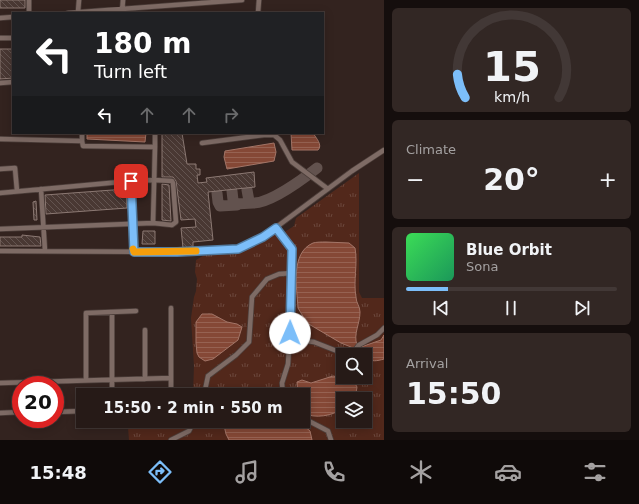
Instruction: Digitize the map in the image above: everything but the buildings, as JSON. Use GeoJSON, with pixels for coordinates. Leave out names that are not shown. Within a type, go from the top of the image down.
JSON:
{"type":"FeatureCollection","features":[{"type":"Feature","properties":{"kind":"street"},"geometry":{"type":"LineString","coordinates":[[29,0],[29,12]]}},
{"type":"Feature","properties":{"kind":"street"},"geometry":{"type":"LineString","coordinates":[[79,0],[78,12],[122,11],[242,0]]}},
{"type":"Feature","properties":{"kind":"street"},"geometry":{"type":"LineString","coordinates":[[122,11],[123,0]]}},
{"type":"Feature","properties":{"kind":"street"},"geometry":{"type":"LineString","coordinates":[[258,12],[259,0]]}},
{"type":"Feature","properties":{"kind":"street"},"geometry":{"type":"LineString","coordinates":[[0,18],[12,17]]}},
{"type":"Feature","properties":{"kind":"street"},"geometry":{"type":"LineString","coordinates":[[0,38],[12,38]]}},
{"type":"Feature","properties":{"kind":"street"},"geometry":{"type":"LineString","coordinates":[[0,83],[12,82]]}},
{"type":"Feature","properties":{"kind":"street"},"geometry":{"type":"LineString","coordinates":[[82,134],[83,146],[155,147]]}},
{"type":"Feature","properties":{"kind":"street"},"geometry":{"type":"LineString","coordinates":[[153,222],[155,134]]}},
{"type":"Feature","properties":{"kind":"street"},"geometry":{"type":"LineString","coordinates":[[202,143],[274,135],[280,140],[292,162],[328,189]]}},
{"type":"Feature","properties":{"kind":"street"},"geometry":{"type":"LineString","coordinates":[[0,140],[82,141]]}},
{"type":"Feature","properties":{"kind":"street"},"geometry":{"type":"LineString","coordinates":[[0,251],[177,252],[238,249],[263,237],[384,150]]}},
{"type":"Feature","properties":{"kind":"street"},"geometry":{"type":"LineString","coordinates":[[0,169],[15,168],[17,192]]}},
{"type":"Feature","properties":{"kind":"street"},"geometry":{"type":"LineString","coordinates":[[131,181],[134,252]]}},
{"type":"Feature","properties":{"kind":"street"},"geometry":{"type":"LineString","coordinates":[[0,193],[131,181],[173,181],[176,222],[172,225],[153,222],[0,229]]}},
{"type":"Feature","properties":{"kind":"street"},"geometry":{"type":"LineString","coordinates":[[41,189],[45,251]]}},
{"type":"Feature","properties":{"kind":"street"},"geometry":{"type":"LineString","coordinates":[[276,228],[292,248],[290,339],[288,364],[282,383],[282,388]]}},
{"type":"Feature","properties":{"kind":"street"},"geometry":{"type":"LineString","coordinates":[[205,388],[208,376],[249,342],[252,297],[267,280],[279,274],[292,273]]}},
{"type":"Feature","properties":{"kind":"street"},"geometry":{"type":"LineString","coordinates":[[171,308],[171,388]]}},
{"type":"Feature","properties":{"kind":"street"},"geometry":{"type":"LineString","coordinates":[[86,380],[85,314],[136,311]]}},
{"type":"Feature","properties":{"kind":"street"},"geometry":{"type":"LineString","coordinates":[[112,312],[112,388]]}},
{"type":"Feature","properties":{"kind":"street"},"geometry":{"type":"LineString","coordinates":[[356,348],[359,344],[377,335],[384,328]]}},
{"type":"Feature","properties":{"kind":"street"},"geometry":{"type":"LineString","coordinates":[[145,330],[145,379]]}},
{"type":"Feature","properties":{"kind":"street"},"geometry":{"type":"LineString","coordinates":[[290,339],[314,342],[336,351]]}},
{"type":"Feature","properties":{"kind":"street"},"geometry":{"type":"LineString","coordinates":[[0,383],[171,378]]}},
{"type":"Feature","properties":{"kind":"street"},"geometry":{"type":"LineString","coordinates":[[64,412],[76,411]]}},
{"type":"Feature","properties":{"kind":"street"},"geometry":{"type":"LineString","coordinates":[[0,413],[12,412]]}},
{"type":"Feature","properties":{"kind":"street"},"geometry":{"type":"LineString","coordinates":[[310,422],[328,431],[331,440]]}},
{"type":"Feature","properties":{"kind":"street"},"geometry":{"type":"LineString","coordinates":[[171,440],[189,431],[190,428]]}},
{"type":"Feature","properties":{"kind":"green space"},"geometry":{"type":"Polygon","coordinates":[[[359,173],[359,292],[362,298],[384,298],[384,440],[129,440],[128,428],[310,428],[310,388],[193,388],[194,366],[191,318],[196,291],[196,260],[206,254],[249,247],[270,234],[277,233],[280,235],[294,226],[296,218],[359,173]]]}},
{"type":"Feature","properties":{"kind":"shaded area"},"geometry":{"type":"Polygon","coordinates":[[[87,134],[146,134],[145,142],[87,139],[87,134]]]}},
{"type":"Feature","properties":{"kind":"shaded area"},"geometry":{"type":"Polygon","coordinates":[[[291,134],[314,134],[320,146],[318,150],[292,150],[291,134]]]}},
{"type":"Feature","properties":{"kind":"shaded area"},"geometry":{"type":"Polygon","coordinates":[[[274,143],[276,152],[274,161],[227,169],[224,157],[225,151],[274,143]]]}},
{"type":"Feature","properties":{"kind":"shaded area"},"geometry":{"type":"Polygon","coordinates":[[[317,242],[349,243],[355,248],[355,291],[360,312],[356,333],[357,345],[361,347],[381,340],[384,335],[384,359],[372,360],[372,348],[352,348],[307,323],[298,308],[296,272],[298,263],[306,248],[317,242]]]}},
{"type":"Feature","properties":{"kind":"shaded area"},"geometry":{"type":"Polygon","coordinates":[[[202,314],[212,314],[227,322],[237,324],[242,327],[238,340],[213,359],[205,361],[199,357],[197,353],[196,343],[196,322],[202,314]]]}},
{"type":"Feature","properties":{"kind":"shaded area"},"geometry":{"type":"Polygon","coordinates":[[[333,376],[336,377],[336,384],[355,384],[357,387],[356,392],[336,392],[336,412],[324,416],[313,416],[310,415],[310,388],[297,388],[297,382],[302,380],[311,383],[333,376]]]}},
{"type":"Feature","properties":{"kind":"shaded area"},"geometry":{"type":"Polygon","coordinates":[[[225,428],[306,428],[310,431],[312,440],[229,440],[225,428]]]}},
{"type":"Feature","properties":{"kind":"taxiway"},"geometry":{"type":"LineString","coordinates":[[247,190],[249,201],[251,203],[258,203],[276,196],[317,168]]}},
{"type":"Feature","properties":{"kind":"taxiway"},"geometry":{"type":"LineString","coordinates":[[232,191],[235,204],[253,203]]}},
{"type":"Feature","properties":{"kind":"taxiway"},"geometry":{"type":"LineString","coordinates":[[217,193],[220,206],[237,205]]}},
{"type":"Feature","properties":{"kind":"slow traffic"},"geometry":{"type":"LineString","coordinates":[[133,249],[134,252],[196,251]]}},
{"type":"Feature","properties":{"kind":"route"},"geometry":{"type":"LineString","coordinates":[[131,181],[134,252],[177,252],[238,249],[263,237],[276,228],[292,249],[290,333]]}}]}
